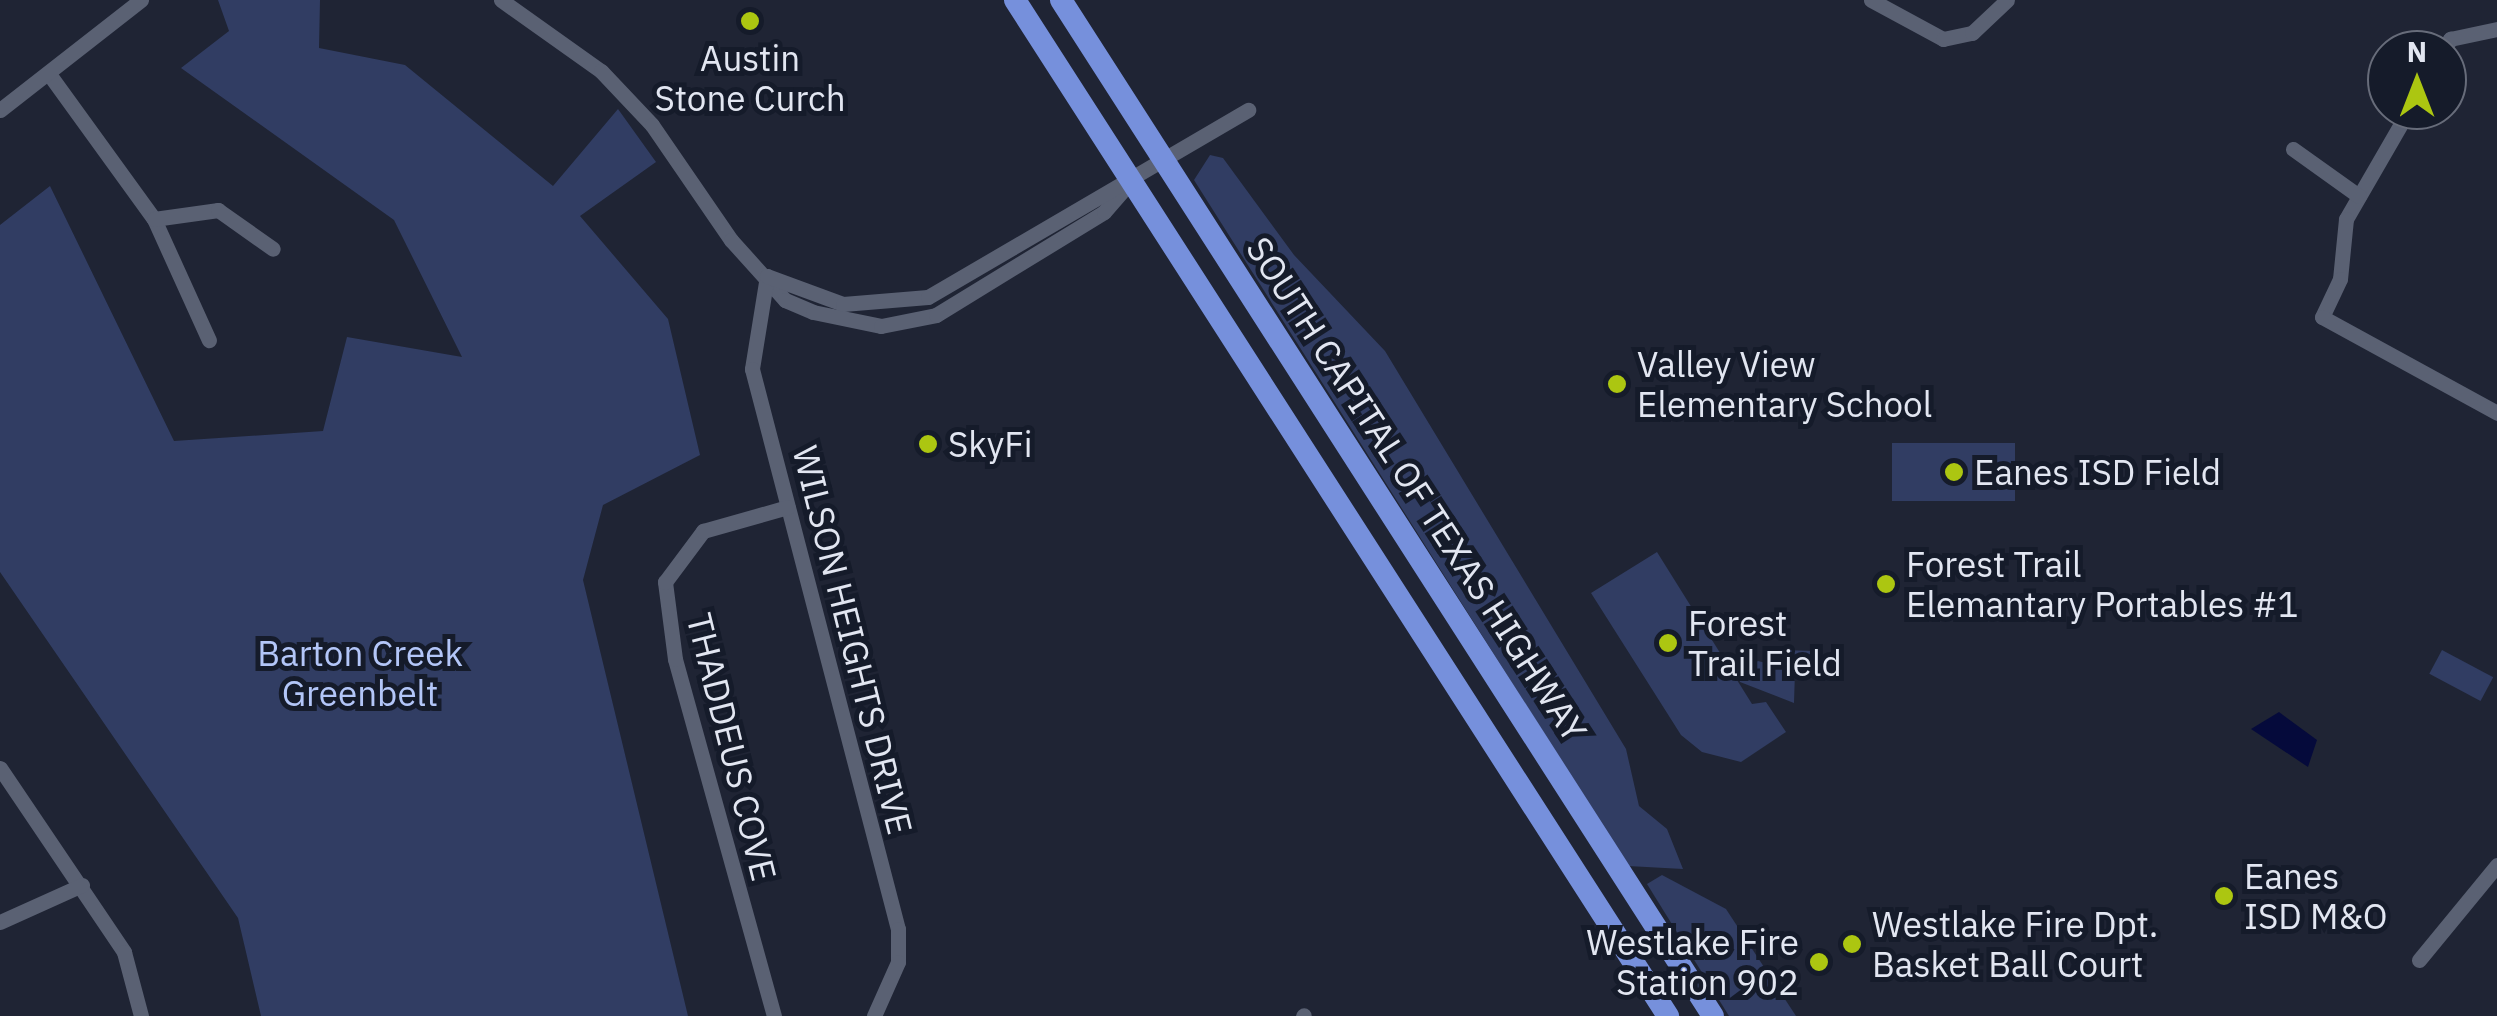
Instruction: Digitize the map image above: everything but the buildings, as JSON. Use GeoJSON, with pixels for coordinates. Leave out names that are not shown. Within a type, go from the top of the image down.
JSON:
{"type":"FeatureCollection","features":[{"type":"Feature","properties":{"kind":"highway","name":"SOUTH CAPITAL OF TEXAS HIGHWAY"},"geometry":{"type":"LineString","coordinates":[[1015,0],[1668,1016]]}},
{"type":"Feature","properties":{"kind":"highway","name":"SOUTH CAPITAL OF TEXAS HIGHWAY"},"geometry":{"type":"LineString","coordinates":[[1061,0],[1714,1016]]}},
{"type":"Feature","properties":{"kind":"street"},"geometry":{"type":"LineString","coordinates":[[0,110],[141,0]]}},
{"type":"Feature","properties":{"kind":"street"},"geometry":{"type":"LineString","coordinates":[[501,0],[601,71],[785,300],[813,312],[903,325],[1000,281],[1104,212],[1131,181],[1248,110]]}},
{"type":"Feature","properties":{"kind":"street"},"geometry":{"type":"LineString","coordinates":[[1871,0],[1942,39],[1972,33],[2008,0]]}},
{"type":"Feature","properties":{"kind":"street"},"geometry":{"type":"LineString","coordinates":[[2467,35],[2497,29]]}},
{"type":"Feature","properties":{"kind":"street"},"geometry":{"type":"LineString","coordinates":[[49,74],[154,219],[209,340]]}},
{"type":"Feature","properties":{"kind":"street"},"geometry":{"type":"LineString","coordinates":[[2397,130],[2359,196],[2322,317],[2497,413]]}},
{"type":"Feature","properties":{"kind":"street"},"geometry":{"type":"LineString","coordinates":[[2293,149],[2359,196]]}},
{"type":"Feature","properties":{"kind":"street"},"geometry":{"type":"LineString","coordinates":[[154,219],[218,210],[273,249]]}},
{"type":"Feature","properties":{"kind":"street","name":"WILSON HEIGHTS DRIVE"},"geometry":{"type":"LineString","coordinates":[[767,276],[749,345],[898,929],[898,962],[874,1016]]}},
{"type":"Feature","properties":{"kind":"street","name":"THADDEUS COVE"},"geometry":{"type":"LineString","coordinates":[[774,1016],[675,659],[664,582],[703,531],[788,507]]}},
{"type":"Feature","properties":{"kind":"street"},"geometry":{"type":"LineString","coordinates":[[0,768],[124,952],[141,1016]]}},
{"type":"Feature","properties":{"kind":"street"},"geometry":{"type":"LineString","coordinates":[[2419,960],[2497,866]]}},
{"type":"Feature","properties":{"kind":"street"},"geometry":{"type":"LineString","coordinates":[[0,922],[82,886]]}},
{"type":"Feature","properties":{"kind":"green space","name":"Barton Creek Greenbelt"},"geometry":{"type":"Polygon","coordinates":[[[218,0],[320,0],[319,48],[405,65],[553,186],[618,109],[656,162],[580,216],[668,319],[700,455],[603,505],[583,580],[688,1016],[261,1016],[238,918],[0,572],[0,225],[50,186],[174,441],[323,431],[347,337],[462,357],[394,220],[181,68],[229,31],[218,0]]]}},
{"type":"Feature","properties":{"kind":"green space"},"geometry":{"type":"Polygon","coordinates":[[[1210,155],[1223,158],[1294,255],[1385,351],[1626,749],[1639,806],[1667,829],[1683,869],[1628,866],[1194,180],[1210,155]]]}},
{"type":"Feature","properties":{"kind":"green space","name":"Eanes ISD Field"},"geometry":{"type":"Polygon","coordinates":[[[1892,443],[2015,443],[2015,501],[1892,501],[1892,443]]]}},
{"type":"Feature","properties":{"kind":"green space","name":"Forest Trail Field"},"geometry":{"type":"Polygon","coordinates":[[[1657,552],[1752,704],[1766,702],[1786,732],[1741,762],[1702,752],[1681,735],[1591,593],[1657,552]]]}},
{"type":"Feature","properties":{"kind":"green space"},"geometry":{"type":"Polygon","coordinates":[[[1781,650],[1815,651],[1806,678],[1795,671],[1794,703],[1740,682],[1737,671],[1758,661],[1790,669],[1776,663],[1781,650]]]}},
{"type":"Feature","properties":{"kind":"green space"},"geometry":{"type":"Polygon","coordinates":[[[2442,650],[2493,677],[2481,701],[2429,674],[2442,650]]]}},
{"type":"Feature","properties":{"kind":"green space"},"geometry":{"type":"Polygon","coordinates":[[[1662,875],[1726,909],[1796,1016],[1729,1016],[1647,884],[1662,875]]]}},
{"type":"Feature","properties":{"kind":"shaded area"},"geometry":{"type":"Polygon","coordinates":[[[2279,712],[2317,740],[2308,767],[2251,729],[2279,712]]]}},
{"type":"Feature","properties":{"kind":"place","name":"Austin Stone Curch"},"geometry":{"type":"Point","coordinates":[750,21]}},
{"type":"Feature","properties":{"kind":"place","name":"Valley View Elementary School"},"geometry":{"type":"Point","coordinates":[1617,384]}},
{"type":"Feature","properties":{"kind":"place","name":"SkyFi"},"geometry":{"type":"Point","coordinates":[928,444]}},
{"type":"Feature","properties":{"kind":"place","name":"Eanes ISD Field"},"geometry":{"type":"Point","coordinates":[1954,472]}},
{"type":"Feature","properties":{"kind":"place","name":"Forest Trail Elemantary Portables #1"},"geometry":{"type":"Point","coordinates":[1886,584]}},
{"type":"Feature","properties":{"kind":"place","name":"Forest Trail Field"},"geometry":{"type":"Point","coordinates":[1668,643]}},
{"type":"Feature","properties":{"kind":"place","name":"Eanes ISD M&O"},"geometry":{"type":"Point","coordinates":[2224,896]}},
{"type":"Feature","properties":{"kind":"place","name":"Westlake Fire Dpt. Basket Ball Court"},"geometry":{"type":"Point","coordinates":[1852,944]}},
{"type":"Feature","properties":{"kind":"place","name":"Westlake Fire Station 902"},"geometry":{"type":"Point","coordinates":[1819,962]}}]}
